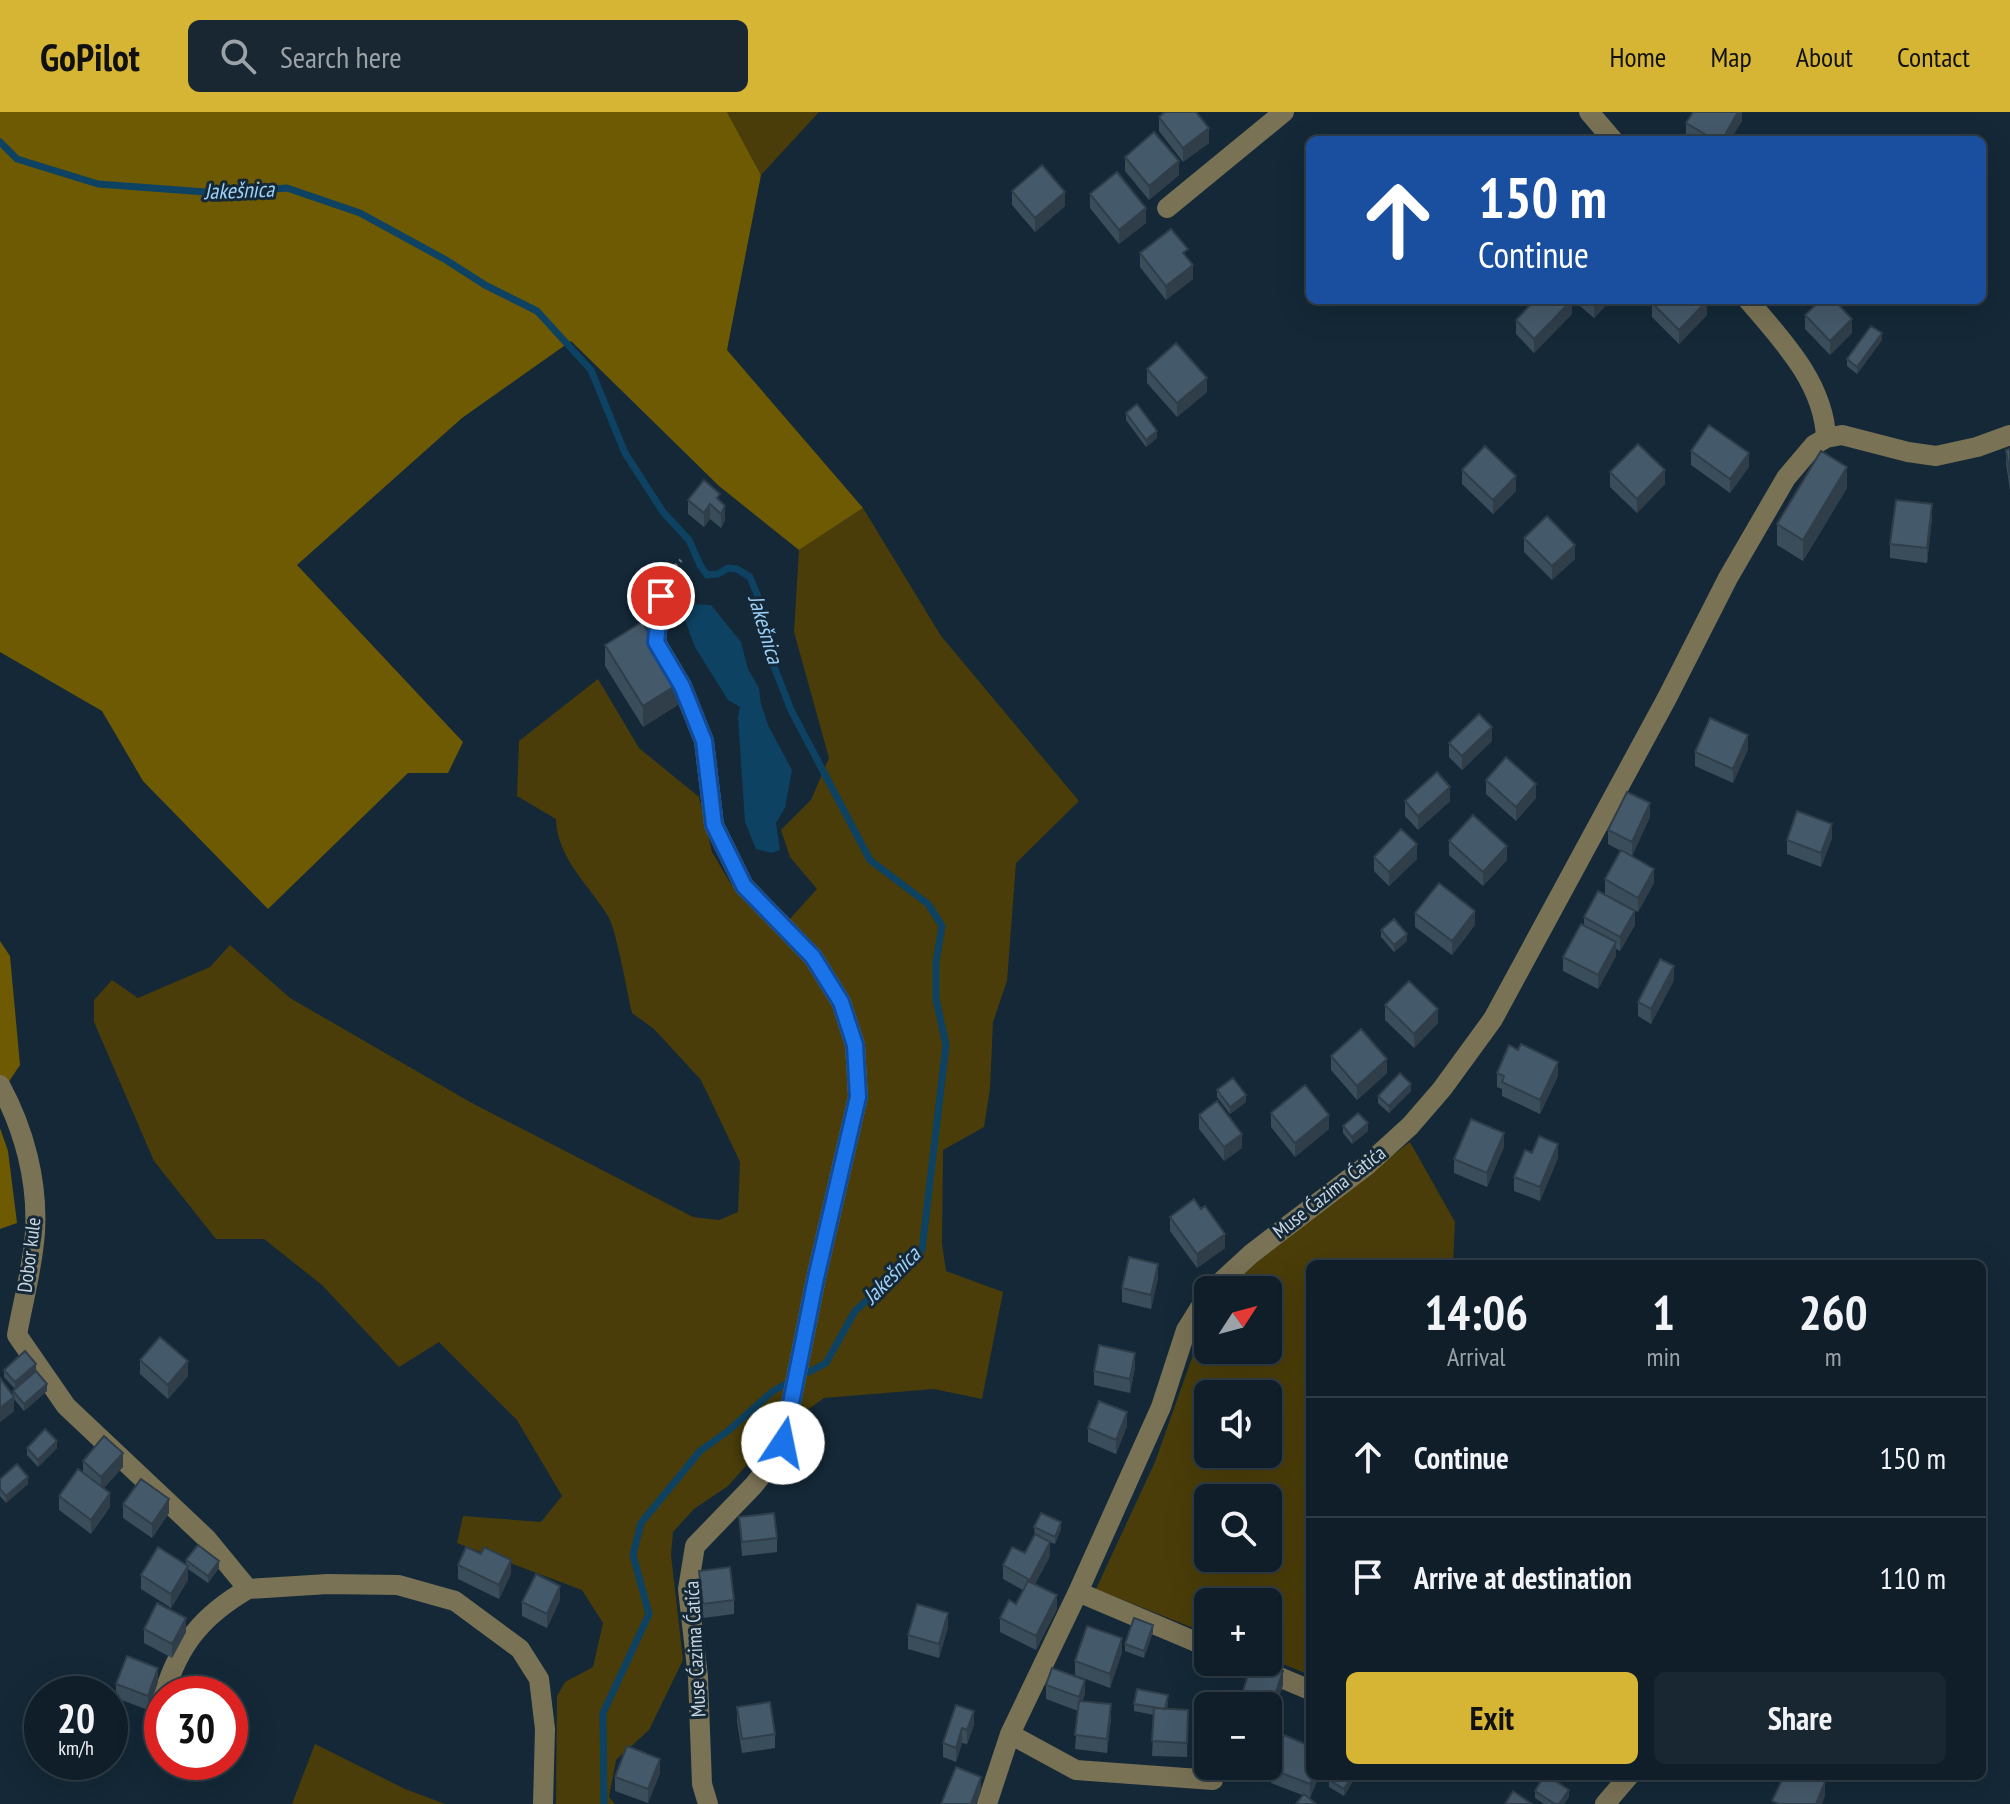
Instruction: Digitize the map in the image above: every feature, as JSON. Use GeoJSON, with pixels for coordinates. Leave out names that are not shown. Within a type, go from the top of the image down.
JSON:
{"type":"FeatureCollection","features":[{"type":"Feature","properties":{"kind":"street"},"geometry":{"type":"LineString","coordinates":[[1167,208],[1284,112]]}},
{"type":"Feature","properties":{"kind":"street"},"geometry":{"type":"LineString","coordinates":[[1589,112],[1610,136]]}},
{"type":"Feature","properties":{"kind":"street"},"geometry":{"type":"LineString","coordinates":[[1751,304],[1789,348],[1815,391],[1825,419],[1826,438],[1842,435],[1936,456],[1977,447],[2010,435]]}},
{"type":"Feature","properties":{"kind":"street","name":"Muse Ćazima Ćatića"},"geometry":{"type":"LineString","coordinates":[[1227,1276],[1251,1254],[1366,1166],[1410,1126],[1442,1089],[1493,1019],[1667,698],[1728,578],[1786,478],[1814,445],[1826,438]]}},
{"type":"Feature","properties":{"kind":"street","name":"Muse Ćazima Ćatića"},"geometry":{"type":"LineString","coordinates":[[661,596],[656,642],[682,686],[704,741],[714,825],[744,886],[813,957],[841,1002],[855,1045],[858,1097],[816,1278],[783,1443],[753,1486],[695,1546],[688,1589],[698,1677],[702,1784],[708,1804]]}},
{"type":"Feature","properties":{"kind":"street","name":"Dobor kule"},"geometry":{"type":"LineString","coordinates":[[0,1085],[14,1111],[26,1147],[34,1189],[35,1233],[17,1335],[66,1406],[207,1539],[248,1589]]}},
{"type":"Feature","properties":{"kind":"street"},"geometry":{"type":"LineString","coordinates":[[987,1804],[1010,1734],[1161,1407],[1186,1330],[1194,1317]]}},
{"type":"Feature","properties":{"kind":"street"},"geometry":{"type":"LineString","coordinates":[[172,1676],[193,1632],[218,1606],[248,1589],[328,1584],[398,1585],[455,1601],[520,1649],[539,1679],[545,1729],[543,1804]]}},
{"type":"Feature","properties":{"kind":"street"},"geometry":{"type":"LineString","coordinates":[[1078,1592],[1194,1641]]}},
{"type":"Feature","properties":{"kind":"street"},"geometry":{"type":"LineString","coordinates":[[1277,1676],[1306,1688]]}},
{"type":"Feature","properties":{"kind":"street"},"geometry":{"type":"LineString","coordinates":[[1010,1734],[1076,1770],[1194,1779]]}},
{"type":"Feature","properties":{"kind":"street"},"geometry":{"type":"LineString","coordinates":[[1605,1804],[1626,1780]]}},
{"type":"Feature","properties":{"kind":"shaded area"},"geometry":{"type":"Polygon","coordinates":[[[0,112],[727,112],[761,175],[727,350],[863,508],[799,550],[719,486],[571,341],[462,418],[297,565],[463,742],[448,773],[408,773],[268,909],[143,781],[102,711],[0,652],[0,112]]]}},
{"type":"Feature","properties":{"kind":"shaded area"},"geometry":{"type":"Polygon","coordinates":[[[727,112],[819,112],[761,175],[727,112]]]}},
{"type":"Feature","properties":{"kind":"shaded area"},"geometry":{"type":"Polygon","coordinates":[[[863,508],[941,636],[1079,801],[1016,863],[1007,981],[993,1022],[990,1089],[984,1127],[943,1150],[942,1244],[946,1271],[1003,1292],[982,1399],[934,1389],[824,1398],[795,1419],[764,1416],[752,1459],[728,1486],[694,1509],[673,1532],[671,1555],[683,1660],[649,1730],[616,1760],[609,1797],[615,1804],[556,1804],[557,1696],[565,1682],[593,1667],[603,1623],[582,1590],[457,1543],[463,1516],[541,1522],[562,1496],[517,1420],[439,1342],[399,1367],[322,1285],[264,1239],[216,1239],[154,1161],[94,1022],[94,1000],[112,980],[138,998],[210,967],[230,945],[290,998],[470,1102],[693,1217],[719,1220],[738,1212],[740,1162],[701,1080],[654,1029],[632,1013],[608,916],[568,859],[556,819],[517,796],[519,741],[598,679],[639,748],[699,797],[712,852],[731,884],[778,932],[817,889],[790,857],[781,830],[811,800],[829,758],[794,632],[799,550],[863,508]]]}},
{"type":"Feature","properties":{"kind":"shaded area"},"geometry":{"type":"Polygon","coordinates":[[[0,941],[10,956],[20,1065],[0,1095],[0,941]]]}},
{"type":"Feature","properties":{"kind":"shaded area"},"geometry":{"type":"Polygon","coordinates":[[[0,1128],[8,1151],[17,1223],[0,1229],[0,1128]]]}},
{"type":"Feature","properties":{"kind":"shaded area"},"geometry":{"type":"Polygon","coordinates":[[[1410,1142],[1455,1222],[1453,1260],[1306,1260],[1306,1673],[1282,1664],[1282,1588],[1194,1588],[1194,1628],[1096,1589],[1155,1462],[1194,1352],[1194,1364],[1282,1364],[1282,1276],[1240,1276],[1248,1266],[1410,1142]]]}},
{"type":"Feature","properties":{"kind":"shaded area"},"geometry":{"type":"Polygon","coordinates":[[[315,1744],[405,1789],[445,1804],[292,1804],[315,1744]]]}},
{"type":"Feature","properties":{"kind":"water"},"geometry":{"type":"Polygon","coordinates":[[[688,604],[711,605],[741,642],[748,669],[759,688],[768,725],[792,770],[785,808],[776,823],[780,850],[772,853],[756,849],[745,822],[738,717],[740,707],[728,700],[695,647],[685,620],[688,604]]]}},
{"type":"Feature","properties":{"kind":"building"},"geometry":{"type":"Polygon","coordinates":[[[1165,112],[1196,112],[1209,128],[1183,148],[1159,117],[1165,112]]]}},
{"type":"Feature","properties":{"kind":"building"},"geometry":{"type":"Polygon","coordinates":[[[1693,112],[1738,112],[1724,136],[1708,136],[1686,123],[1693,112]]]}},
{"type":"Feature","properties":{"kind":"building"},"geometry":{"type":"Polygon","coordinates":[[[1154,132],[1179,161],[1149,186],[1125,157],[1154,132]]]}},
{"type":"Feature","properties":{"kind":"building"},"geometry":{"type":"Polygon","coordinates":[[[1042,165],[1065,192],[1035,218],[1012,191],[1042,165]]]}},
{"type":"Feature","properties":{"kind":"building"},"geometry":{"type":"Polygon","coordinates":[[[1117,172],[1146,208],[1119,230],[1090,194],[1117,172]]]}},
{"type":"Feature","properties":{"kind":"building"},"geometry":{"type":"Polygon","coordinates":[[[1171,229],[1188,249],[1183,253],[1193,265],[1166,286],[1140,253],[1171,229]]]}},
{"type":"Feature","properties":{"kind":"building"},"geometry":{"type":"Polygon","coordinates":[[[1531,304],[1568,304],[1534,339],[1516,320],[1531,304]]]}},
{"type":"Feature","properties":{"kind":"building"},"geometry":{"type":"Polygon","coordinates":[[[1653,304],[1704,304],[1679,330],[1653,304]]]}},
{"type":"Feature","properties":{"kind":"building"},"geometry":{"type":"Polygon","coordinates":[[[1817,304],[1838,304],[1852,319],[1830,341],[1805,315],[1817,304]]]}},
{"type":"Feature","properties":{"kind":"building"},"geometry":{"type":"Polygon","coordinates":[[[1871,326],[1882,333],[1857,367],[1847,359],[1871,326]]]}},
{"type":"Feature","properties":{"kind":"building"},"geometry":{"type":"Polygon","coordinates":[[[1176,343],[1207,378],[1177,403],[1147,369],[1176,343]]]}},
{"type":"Feature","properties":{"kind":"building"},"geometry":{"type":"Polygon","coordinates":[[[1137,404],[1157,431],[1146,440],[1126,413],[1137,404]]]}},
{"type":"Feature","properties":{"kind":"building"},"geometry":{"type":"Polygon","coordinates":[[[1709,425],[1749,453],[1730,479],[1691,451],[1709,425]]]}},
{"type":"Feature","properties":{"kind":"building"},"geometry":{"type":"Polygon","coordinates":[[[1638,444],[1665,470],[1637,499],[1610,472],[1638,444]]]}},
{"type":"Feature","properties":{"kind":"building"},"geometry":{"type":"Polygon","coordinates":[[[1485,446],[1516,476],[1493,500],[1462,470],[1485,446]]]}},
{"type":"Feature","properties":{"kind":"building"},"geometry":{"type":"Polygon","coordinates":[[[2010,449],[2010,476],[2006,450],[2010,449]]]}},
{"type":"Feature","properties":{"kind":"building"},"geometry":{"type":"Polygon","coordinates":[[[1821,451],[1847,467],[1803,540],[1777,524],[1821,451]]]}},
{"type":"Feature","properties":{"kind":"building"},"geometry":{"type":"Polygon","coordinates":[[[704,480],[720,494],[717,498],[725,506],[721,514],[710,504],[704,513],[688,500],[704,480]]]}},
{"type":"Feature","properties":{"kind":"building"},"geometry":{"type":"Polygon","coordinates":[[[1896,500],[1932,504],[1927,548],[1890,544],[1896,500]]]}},
{"type":"Feature","properties":{"kind":"building"},"geometry":{"type":"Polygon","coordinates":[[[1547,516],[1575,545],[1552,566],[1524,538],[1547,516]]]}},
{"type":"Feature","properties":{"kind":"building"},"geometry":{"type":"Polygon","coordinates":[[[642,622],[681,682],[643,706],[605,645],[642,622]]]}},
{"type":"Feature","properties":{"kind":"building"},"geometry":{"type":"Polygon","coordinates":[[[1479,714],[1492,727],[1462,756],[1449,743],[1479,714]]]}},
{"type":"Feature","properties":{"kind":"building"},"geometry":{"type":"Polygon","coordinates":[[[1710,718],[1748,735],[1733,769],[1695,752],[1710,718]]]}},
{"type":"Feature","properties":{"kind":"building"},"geometry":{"type":"Polygon","coordinates":[[[1506,757],[1536,784],[1516,807],[1486,780],[1506,757]]]}},
{"type":"Feature","properties":{"kind":"building"},"geometry":{"type":"Polygon","coordinates":[[[1437,772],[1450,787],[1418,816],[1405,801],[1437,772]]]}},
{"type":"Feature","properties":{"kind":"building"},"geometry":{"type":"Polygon","coordinates":[[[1627,792],[1650,803],[1632,842],[1608,830],[1627,792]]]}},
{"type":"Feature","properties":{"kind":"building"},"geometry":{"type":"Polygon","coordinates":[[[1797,811],[1832,824],[1821,853],[1787,840],[1797,811]]]}},
{"type":"Feature","properties":{"kind":"building"},"geometry":{"type":"Polygon","coordinates":[[[1473,815],[1507,846],[1483,872],[1449,841],[1473,815]]]}},
{"type":"Feature","properties":{"kind":"building"},"geometry":{"type":"Polygon","coordinates":[[[1401,829],[1417,844],[1389,872],[1374,857],[1401,829]]]}},
{"type":"Feature","properties":{"kind":"building"},"geometry":{"type":"Polygon","coordinates":[[[1621,850],[1654,869],[1638,898],[1605,879],[1621,850]]]}},
{"type":"Feature","properties":{"kind":"building"},"geometry":{"type":"Polygon","coordinates":[[[1439,883],[1475,911],[1452,941],[1415,913],[1439,883]]]}},
{"type":"Feature","properties":{"kind":"building"},"geometry":{"type":"Polygon","coordinates":[[[1598,891],[1635,911],[1620,937],[1584,917],[1598,891]]]}},
{"type":"Feature","properties":{"kind":"building"},"geometry":{"type":"Polygon","coordinates":[[[1394,919],[1407,934],[1394,945],[1381,930],[1394,919]]]}},
{"type":"Feature","properties":{"kind":"building"},"geometry":{"type":"Polygon","coordinates":[[[1581,924],[1616,942],[1598,975],[1563,957],[1581,924]]]}},
{"type":"Feature","properties":{"kind":"building"},"geometry":{"type":"Polygon","coordinates":[[[1660,959],[1674,966],[1651,1009],[1638,1002],[1660,959]]]}},
{"type":"Feature","properties":{"kind":"building"},"geometry":{"type":"Polygon","coordinates":[[[1409,981],[1438,1009],[1414,1034],[1385,1005],[1409,981]]]}},
{"type":"Feature","properties":{"kind":"building"},"geometry":{"type":"Polygon","coordinates":[[[1361,1029],[1387,1059],[1357,1086],[1331,1056],[1361,1029]]]}},
{"type":"Feature","properties":{"kind":"building"},"geometry":{"type":"Polygon","coordinates":[[[1521,1044],[1558,1062],[1540,1100],[1502,1082],[1504,1076],[1497,1073],[1509,1045],[1518,1050],[1521,1044]]]}},
{"type":"Feature","properties":{"kind":"building"},"geometry":{"type":"Polygon","coordinates":[[[1400,1073],[1411,1084],[1389,1106],[1378,1096],[1400,1073]]]}},
{"type":"Feature","properties":{"kind":"building"},"geometry":{"type":"Polygon","coordinates":[[[1233,1078],[1246,1095],[1230,1107],[1217,1090],[1233,1078]]]}},
{"type":"Feature","properties":{"kind":"building"},"geometry":{"type":"Polygon","coordinates":[[[1305,1085],[1329,1115],[1295,1143],[1271,1113],[1305,1085]]]}},
{"type":"Feature","properties":{"kind":"building"},"geometry":{"type":"Polygon","coordinates":[[[1217,1101],[1242,1134],[1224,1147],[1199,1115],[1217,1101]]]}},
{"type":"Feature","properties":{"kind":"building"},"geometry":{"type":"Polygon","coordinates":[[[1358,1113],[1368,1123],[1352,1137],[1343,1126],[1358,1113]]]}},
{"type":"Feature","properties":{"kind":"building"},"geometry":{"type":"Polygon","coordinates":[[[1471,1119],[1504,1133],[1487,1173],[1454,1159],[1471,1119]]]}},
{"type":"Feature","properties":{"kind":"building"},"geometry":{"type":"Polygon","coordinates":[[[1539,1136],[1558,1144],[1540,1187],[1514,1177],[1525,1150],[1532,1153],[1539,1136]]]}},
{"type":"Feature","properties":{"kind":"building"},"geometry":{"type":"Polygon","coordinates":[[[1194,1199],[1201,1209],[1205,1206],[1225,1234],[1197,1254],[1170,1217],[1194,1199]]]}},
{"type":"Feature","properties":{"kind":"building"},"geometry":{"type":"Polygon","coordinates":[[[1129,1257],[1158,1264],[1151,1295],[1122,1288],[1129,1257]]]}},
{"type":"Feature","properties":{"kind":"building"},"geometry":{"type":"Polygon","coordinates":[[[160,1337],[188,1361],[168,1385],[140,1360],[160,1337]]]}},
{"type":"Feature","properties":{"kind":"building"},"geometry":{"type":"Polygon","coordinates":[[[1099,1345],[1135,1353],[1130,1379],[1094,1371],[1099,1345]]]}},
{"type":"Feature","properties":{"kind":"building"},"geometry":{"type":"Polygon","coordinates":[[[25,1351],[36,1364],[15,1382],[4,1370],[25,1351]]]}},
{"type":"Feature","properties":{"kind":"building"},"geometry":{"type":"Polygon","coordinates":[[[36,1371],[47,1384],[24,1404],[13,1391],[36,1371]]]}},
{"type":"Feature","properties":{"kind":"building"},"geometry":{"type":"Polygon","coordinates":[[[0,1378],[14,1397],[0,1408],[0,1378]]]}},
{"type":"Feature","properties":{"kind":"building"},"geometry":{"type":"Polygon","coordinates":[[[1099,1401],[1127,1412],[1116,1440],[1088,1428],[1099,1401]]]}},
{"type":"Feature","properties":{"kind":"building"},"geometry":{"type":"Polygon","coordinates":[[[45,1429],[57,1441],[38,1460],[27,1448],[45,1429]]]}},
{"type":"Feature","properties":{"kind":"building"},"geometry":{"type":"Polygon","coordinates":[[[104,1436],[123,1453],[101,1477],[83,1461],[104,1436]]]}},
{"type":"Feature","properties":{"kind":"building"},"geometry":{"type":"Polygon","coordinates":[[[17,1464],[28,1477],[6,1496],[0,1489],[0,1479],[17,1464]]]}},
{"type":"Feature","properties":{"kind":"building"},"geometry":{"type":"Polygon","coordinates":[[[78,1469],[110,1493],[91,1520],[59,1496],[78,1469]]]}},
{"type":"Feature","properties":{"kind":"building"},"geometry":{"type":"Polygon","coordinates":[[[141,1479],[169,1499],[152,1524],[123,1504],[141,1479]]]}},
{"type":"Feature","properties":{"kind":"building"},"geometry":{"type":"Polygon","coordinates":[[[774,1513],[777,1538],[742,1542],[739,1517],[774,1513]]]}},
{"type":"Feature","properties":{"kind":"building"},"geometry":{"type":"Polygon","coordinates":[[[1041,1513],[1061,1522],[1055,1537],[1034,1527],[1041,1513]]]}},
{"type":"Feature","properties":{"kind":"building"},"geometry":{"type":"Polygon","coordinates":[[[1035,1534],[1050,1542],[1030,1580],[1003,1565],[1012,1547],[1025,1553],[1035,1534]]]}},
{"type":"Feature","properties":{"kind":"building"},"geometry":{"type":"Polygon","coordinates":[[[198,1545],[219,1561],[208,1576],[186,1560],[198,1545]]]}},
{"type":"Feature","properties":{"kind":"building"},"geometry":{"type":"Polygon","coordinates":[[[158,1547],[188,1566],[171,1594],[141,1575],[158,1547]]]}},
{"type":"Feature","properties":{"kind":"building"},"geometry":{"type":"Polygon","coordinates":[[[466,1547],[481,1554],[484,1547],[511,1560],[499,1585],[458,1565],[466,1547]]]}},
{"type":"Feature","properties":{"kind":"building"},"geometry":{"type":"Polygon","coordinates":[[[730,1567],[734,1600],[703,1604],[699,1571],[730,1567]]]}},
{"type":"Feature","properties":{"kind":"building"},"geometry":{"type":"Polygon","coordinates":[[[536,1574],[560,1586],[547,1614],[522,1602],[536,1574]]]}},
{"type":"Feature","properties":{"kind":"building"},"geometry":{"type":"Polygon","coordinates":[[[1028,1581],[1057,1595],[1036,1636],[1000,1618],[1009,1600],[1016,1604],[1028,1581]]]}},
{"type":"Feature","properties":{"kind":"building"},"geometry":{"type":"Polygon","coordinates":[[[157,1603],[186,1618],[172,1644],[144,1629],[157,1603]]]}},
{"type":"Feature","properties":{"kind":"building"},"geometry":{"type":"Polygon","coordinates":[[[917,1604],[948,1613],[939,1644],[908,1635],[917,1604]]]}},
{"type":"Feature","properties":{"kind":"building"},"geometry":{"type":"Polygon","coordinates":[[[1134,1618],[1153,1625],[1144,1651],[1125,1644],[1134,1618]]]}},
{"type":"Feature","properties":{"kind":"building"},"geometry":{"type":"Polygon","coordinates":[[[1087,1626],[1122,1638],[1110,1674],[1075,1661],[1087,1626]]]}},
{"type":"Feature","properties":{"kind":"building"},"geometry":{"type":"Polygon","coordinates":[[[127,1656],[158,1668],[155,1676],[144,1676],[144,1694],[128,1688],[128,1676],[119,1676],[127,1656]]]}},
{"type":"Feature","properties":{"kind":"building"},"geometry":{"type":"Polygon","coordinates":[[[1052,1668],[1085,1680],[1079,1697],[1046,1685],[1052,1668]]]}},
{"type":"Feature","properties":{"kind":"building"},"geometry":{"type":"Polygon","coordinates":[[[1248,1676],[1281,1676],[1276,1692],[1243,1691],[1248,1676]]]}},
{"type":"Feature","properties":{"kind":"building"},"geometry":{"type":"Polygon","coordinates":[[[1137,1689],[1168,1695],[1165,1709],[1134,1704],[1137,1689]]]}},
{"type":"Feature","properties":{"kind":"building"},"geometry":{"type":"Polygon","coordinates":[[[1079,1701],[1111,1704],[1107,1739],[1075,1735],[1079,1701]]]}},
{"type":"Feature","properties":{"kind":"building"},"geometry":{"type":"Polygon","coordinates":[[[770,1702],[775,1734],[742,1739],[737,1707],[770,1702]]]}},
{"type":"Feature","properties":{"kind":"building"},"geometry":{"type":"Polygon","coordinates":[[[956,1705],[974,1711],[967,1730],[962,1728],[956,1748],[943,1743],[956,1705]]]}},
{"type":"Feature","properties":{"kind":"building"},"geometry":{"type":"Polygon","coordinates":[[[1154,1708],[1188,1710],[1187,1743],[1152,1741],[1154,1708]]]}},
{"type":"Feature","properties":{"kind":"building"},"geometry":{"type":"Polygon","coordinates":[[[1284,1735],[1306,1744],[1306,1780],[1312,1780],[1310,1784],[1282,1773],[1284,1735]]]}},
{"type":"Feature","properties":{"kind":"building"},"geometry":{"type":"Polygon","coordinates":[[[627,1746],[660,1759],[648,1789],[615,1777],[627,1746]]]}},
{"type":"Feature","properties":{"kind":"building"},"geometry":{"type":"Polygon","coordinates":[[[956,1767],[981,1777],[971,1804],[941,1804],[956,1767]]]}},
{"type":"Feature","properties":{"kind":"building"},"geometry":{"type":"Polygon","coordinates":[[[1329,1780],[1350,1780],[1344,1789],[1329,1780]]]}},
{"type":"Feature","properties":{"kind":"building"},"geometry":{"type":"Polygon","coordinates":[[[1542,1780],[1554,1780],[1569,1790],[1559,1804],[1535,1791],[1542,1780]]]}},
{"type":"Feature","properties":{"kind":"building"},"geometry":{"type":"Polygon","coordinates":[[[1782,1780],[1825,1782],[1816,1804],[1779,1804],[1772,1801],[1782,1780]]]}},
{"type":"Feature","properties":{"kind":"building"},"geometry":{"type":"Polygon","coordinates":[[[1513,1791],[1532,1804],[1505,1804],[1513,1791]]]}},
{"type":"Feature","properties":{"kind":"building"},"geometry":{"type":"Polygon","coordinates":[[[1304,1794],[1316,1804],[1296,1804],[1304,1794]]]}},
{"type":"Feature","properties":{"kind":"waterway","name":"Jakešnica"},"geometry":{"type":"LineString","coordinates":[[0,142],[17,159],[98,184],[219,193],[287,188],[360,213],[485,285],[537,311],[591,370],[625,453],[663,512],[689,540],[707,575],[718,574],[728,568],[737,569],[750,577],[759,599],[773,664],[791,710],[870,860],[928,904],[942,926],[936,962],[936,999],[946,1045],[922,1250],[855,1311],[826,1363],[809,1372]]}},
{"type":"Feature","properties":{"kind":"waterway","name":"Jakešnica"},"geometry":{"type":"LineString","coordinates":[[604,1804],[603,1713],[649,1614],[633,1555],[641,1523],[700,1451],[773,1391],[788,1383]]}},
{"type":"Feature","properties":{"kind":"route"},"geometry":{"type":"LineString","coordinates":[[661,596],[656,642],[682,686],[704,741],[714,825],[744,886],[813,957],[841,1002],[855,1045],[858,1097],[816,1278],[783,1443]]}}]}
